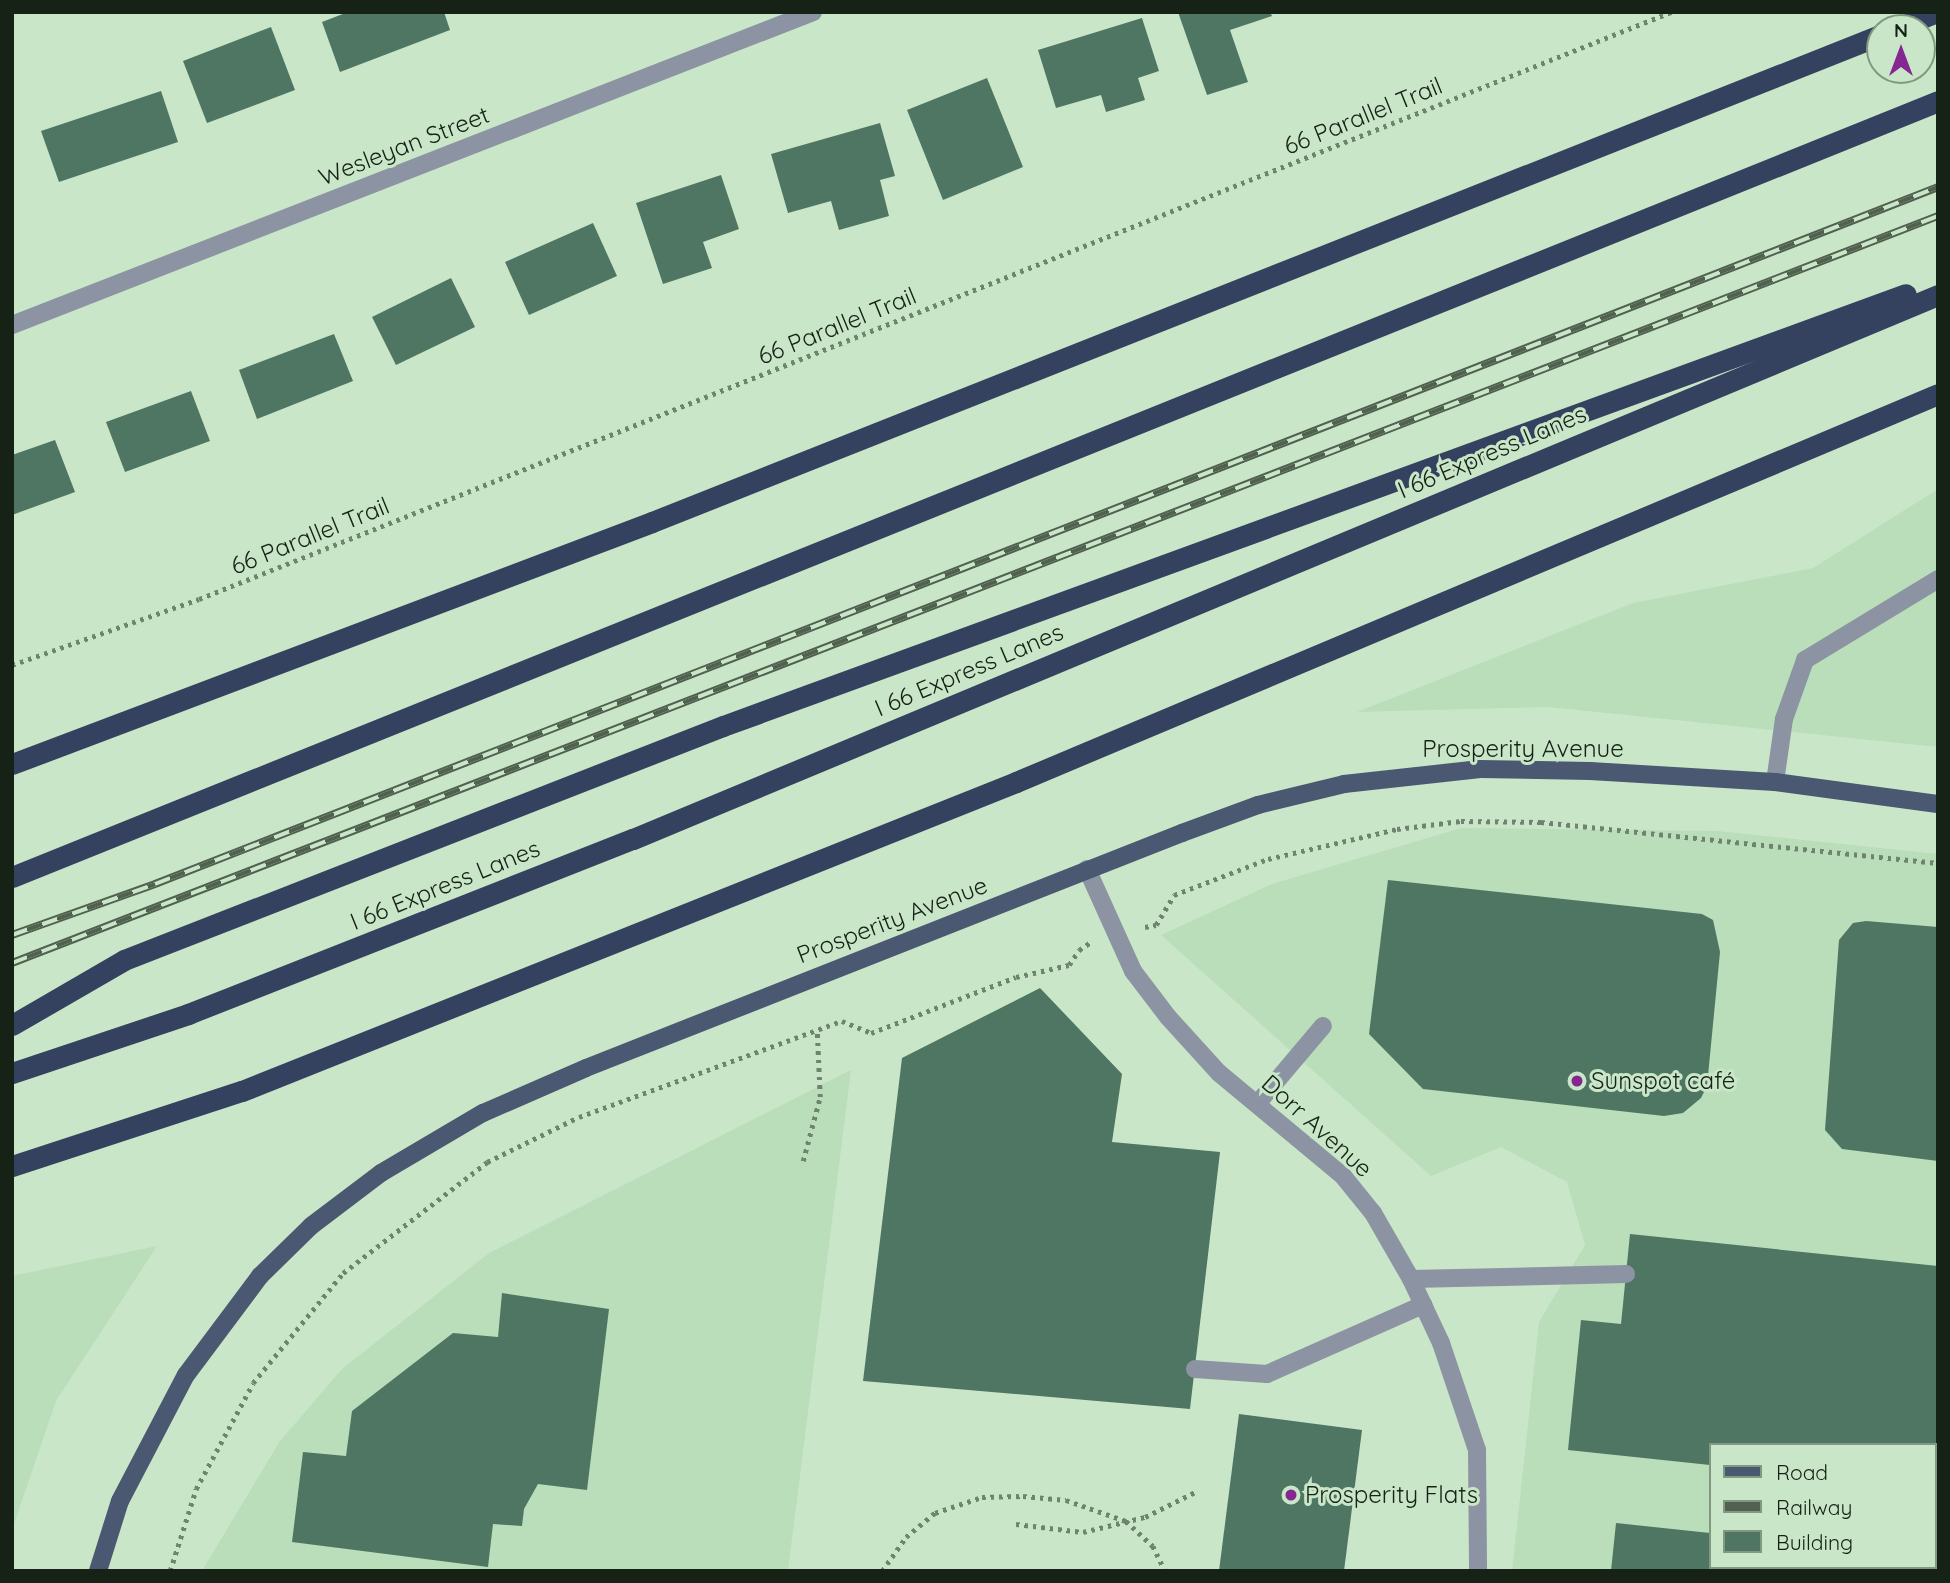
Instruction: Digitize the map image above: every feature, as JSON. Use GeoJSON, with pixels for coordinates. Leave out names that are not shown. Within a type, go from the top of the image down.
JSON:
{"type":"FeatureCollection","features":[{"type":"Feature","properties":{"kind":"highway"},"geometry":{"type":"LineString","coordinates":[[12,764],[652,523],[1866,41]]}},
{"type":"Feature","properties":{"kind":"highway"},"geometry":{"type":"LineString","coordinates":[[12,877],[1938,101]]}},
{"type":"Feature","properties":{"kind":"highway"},"geometry":{"type":"LineString","coordinates":[[12,1025],[124,960],[723,726],[1938,282]]}},
{"type":"Feature","properties":{"kind":"highway","name":"I 66 Express Lanes"},"geometry":{"type":"LineString","coordinates":[[12,1073],[188,1014],[633,839],[1938,295]]}},
{"type":"Feature","properties":{"kind":"highway"},"geometry":{"type":"LineString","coordinates":[[12,1166],[242,1091],[1016,782],[1938,394]]}},
{"type":"Feature","properties":{"kind":"main road","name":"Prosperity Avenue"},"geometry":{"type":"LineString","coordinates":[[98,1571],[112,1523],[137,1466],[208,1339],[281,1255],[381,1173],[483,1114],[565,1077],[1087,869],[1258,805],[1374,778],[1523,769],[1775,782],[1938,804]]}},
{"type":"Feature","properties":{"kind":"street","name":"Wesleyan Street"},"geometry":{"type":"LineString","coordinates":[[12,326],[813,12]]}},
{"type":"Feature","properties":{"kind":"street"},"geometry":{"type":"LineString","coordinates":[[1775,782],[1784,719],[1805,660],[1938,579]]}},
{"type":"Feature","properties":{"kind":"street","name":"Dorr Avenue"},"geometry":{"type":"LineString","coordinates":[[1087,869],[1112,930],[1133,971],[1168,1017],[1219,1073],[1343,1175],[1373,1213],[1411,1279],[1441,1343],[1477,1450],[1478,1571]]}},
{"type":"Feature","properties":{"kind":"street"},"geometry":{"type":"LineString","coordinates":[[1257,1104],[1322,1026]]}},
{"type":"Feature","properties":{"kind":"street"},"geometry":{"type":"LineString","coordinates":[[1411,1279],[1626,1274]]}},
{"type":"Feature","properties":{"kind":"street"},"geometry":{"type":"LineString","coordinates":[[1195,1369],[1267,1374],[1423,1305]]}},
{"type":"Feature","properties":{"kind":"path","name":"66 Parallel Trail"},"geometry":{"type":"LineString","coordinates":[[12,665],[212,594],[1671,12]]}},
{"type":"Feature","properties":{"kind":"path"},"geometry":{"type":"LineString","coordinates":[[170,1571],[196,1489],[253,1383],[342,1273],[487,1163],[579,1117],[842,1021],[871,1032],[1016,977],[1069,965],[1079,950],[1112,930],[1156,925],[1174,895],[1268,859],[1396,829],[1461,821],[1541,822],[1938,863]]}},
{"type":"Feature","properties":{"kind":"path"},"geometry":{"type":"LineString","coordinates":[[803,1161],[820,1097],[817,1030]]}},
{"type":"Feature","properties":{"kind":"path"},"geometry":{"type":"LineString","coordinates":[[1016,1524],[1083,1532],[1145,1517],[1195,1492]]}},
{"type":"Feature","properties":{"kind":"path"},"geometry":{"type":"LineString","coordinates":[[882,1571],[905,1537],[935,1513],[982,1497],[1066,1500],[1126,1521],[1153,1546],[1165,1571]]}},
{"type":"Feature","properties":{"kind":"shaded area"},"geometry":{"type":"Polygon","coordinates":[[[1938,489],[1938,747],[1548,707],[1357,712],[1633,603],[1813,568],[1938,489]]]}},
{"type":"Feature","properties":{"kind":"shaded area"},"geometry":{"type":"Polygon","coordinates":[[[1461,828],[1718,831],[1938,854],[1938,1571],[1512,1571],[1539,1322],[1585,1245],[1567,1182],[1501,1147],[1431,1176],[1161,935],[1272,884],[1461,828]]]}},
{"type":"Feature","properties":{"kind":"shaded area"},"geometry":{"type":"Polygon","coordinates":[[[851,1070],[788,1571],[202,1571],[280,1441],[342,1369],[489,1253],[851,1070]]]}},
{"type":"Feature","properties":{"kind":"shaded area"},"geometry":{"type":"Polygon","coordinates":[[[157,1246],[56,1401],[12,1530],[12,1276],[157,1246]]]}},
{"type":"Feature","properties":{"kind":"building"},"geometry":{"type":"Polygon","coordinates":[[[348,12],[444,12],[450,30],[340,72],[322,22],[348,12]]]}},
{"type":"Feature","properties":{"kind":"building"},"geometry":{"type":"Polygon","coordinates":[[[1178,12],[1270,12],[1272,16],[1230,30],[1248,82],[1207,95],[1178,12]]]}},
{"type":"Feature","properties":{"kind":"building"},"geometry":{"type":"Polygon","coordinates":[[[1142,18],[1159,71],[1138,78],[1145,100],[1106,112],[1101,95],[1056,108],[1038,50],[1142,18]]]}},
{"type":"Feature","properties":{"kind":"building"},"geometry":{"type":"Polygon","coordinates":[[[271,27],[295,90],[207,123],[183,61],[271,27]]]}},
{"type":"Feature","properties":{"kind":"building"},"geometry":{"type":"Polygon","coordinates":[[[987,78],[1023,167],[943,200],[907,110],[987,78]]]}},
{"type":"Feature","properties":{"kind":"building"},"geometry":{"type":"Polygon","coordinates":[[[161,91],[178,142],[59,182],[41,131],[161,91]]]}},
{"type":"Feature","properties":{"kind":"building"},"geometry":{"type":"Polygon","coordinates":[[[880,123],[895,176],[880,180],[889,216],[839,230],[831,201],[788,213],[771,154],[880,123]]]}},
{"type":"Feature","properties":{"kind":"building"},"geometry":{"type":"Polygon","coordinates":[[[721,175],[739,229],[703,242],[712,268],[663,284],[636,203],[721,175]]]}},
{"type":"Feature","properties":{"kind":"building"},"geometry":{"type":"Polygon","coordinates":[[[593,223],[617,276],[529,315],[505,262],[593,223]]]}},
{"type":"Feature","properties":{"kind":"building"},"geometry":{"type":"Polygon","coordinates":[[[451,278],[475,327],[396,365],[372,317],[451,278]]]}},
{"type":"Feature","properties":{"kind":"building"},"geometry":{"type":"Polygon","coordinates":[[[334,334],[353,381],[257,419],[239,370],[334,334]]]}},
{"type":"Feature","properties":{"kind":"building"},"geometry":{"type":"Polygon","coordinates":[[[191,391],[210,441],[125,472],[106,422],[191,391]]]}},
{"type":"Feature","properties":{"kind":"building"},"geometry":{"type":"Polygon","coordinates":[[[55,440],[75,492],[12,515],[12,455],[55,440]]]}},
{"type":"Feature","properties":{"kind":"building"},"geometry":{"type":"Polygon","coordinates":[[[1388,880],[1702,914],[1713,920],[1720,952],[1707,1086],[1701,1098],[1683,1113],[1664,1116],[1423,1089],[1369,1034],[1388,880]]]}},
{"type":"Feature","properties":{"kind":"building"},"geometry":{"type":"Polygon","coordinates":[[[1866,921],[1938,927],[1938,1161],[1842,1149],[1825,1130],[1839,940],[1853,923],[1866,921]]]}},
{"type":"Feature","properties":{"kind":"building"},"geometry":{"type":"Polygon","coordinates":[[[1040,988],[1122,1074],[1112,1142],[1220,1152],[1190,1409],[863,1381],[902,1058],[1040,988]]]}},
{"type":"Feature","properties":{"kind":"building"},"geometry":{"type":"Polygon","coordinates":[[[1630,1234],[1938,1266],[1938,1488],[1936,1443],[1708,1443],[1708,1465],[1568,1450],[1581,1320],[1621,1324],[1630,1234]]]}},
{"type":"Feature","properties":{"kind":"building"},"geometry":{"type":"Polygon","coordinates":[[[502,1293],[609,1309],[587,1490],[538,1484],[524,1509],[522,1526],[493,1524],[488,1567],[292,1542],[303,1452],[346,1456],[352,1411],[453,1333],[498,1337],[502,1293]]]}},
{"type":"Feature","properties":{"kind":"building","name":"Prosperity Flats"},"geometry":{"type":"Polygon","coordinates":[[[1239,1414],[1362,1430],[1344,1571],[1219,1571],[1239,1414]]]}},
{"type":"Feature","properties":{"kind":"building"},"geometry":{"type":"Polygon","coordinates":[[[1616,1523],[1708,1533],[1708,1569],[1785,1569],[1785,1571],[1611,1571],[1616,1523]]]}},
{"type":"Feature","properties":{"kind":"railway"},"geometry":{"type":"LineString","coordinates":[[12,935],[155,884],[1938,187]]}},
{"type":"Feature","properties":{"kind":"railway"},"geometry":{"type":"LineString","coordinates":[[12,963],[1938,216]]}},
{"type":"Feature","properties":{"kind":"place","name":"Sunspot café"},"geometry":{"type":"Point","coordinates":[1577,1081]}},
{"type":"Feature","properties":{"kind":"place","name":"Prosperity Flats"},"geometry":{"type":"Point","coordinates":[1291,1495]}}]}
